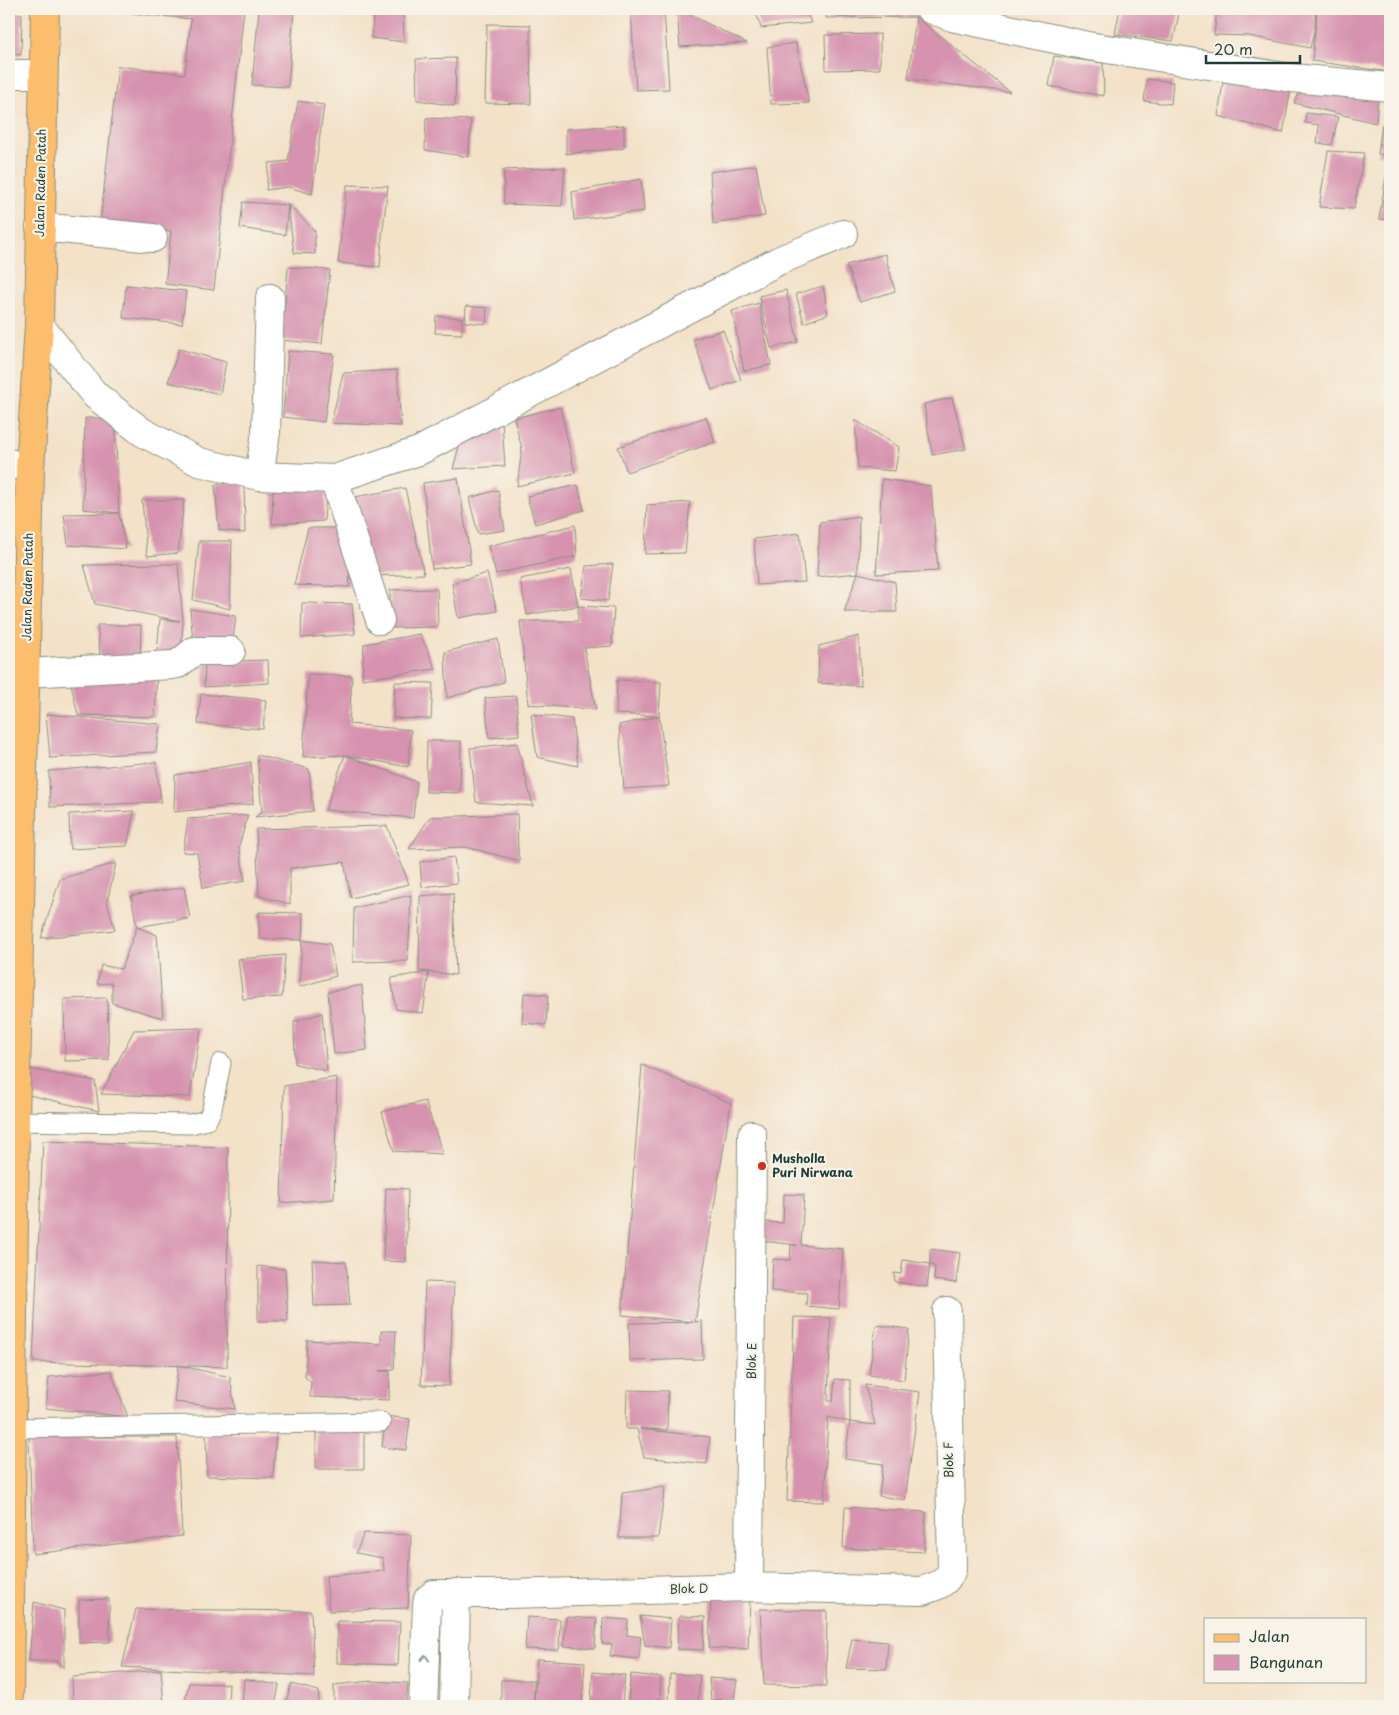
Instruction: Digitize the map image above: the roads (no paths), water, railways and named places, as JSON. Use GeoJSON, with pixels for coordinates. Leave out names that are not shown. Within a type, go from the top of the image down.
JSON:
{"type":"FeatureCollection","features":[{"type":"Feature","properties":{"kind":"main road","name":"Jalan Raden Patah"},"geometry":{"type":"LineString","coordinates":[[9,1706],[10,1307],[26,673],[20,466],[39,325],[63,229],[42,74],[45,9]]}},
{"type":"Feature","properties":{"kind":"street"},"geometry":{"type":"LineString","coordinates":[[930,9],[952,17],[1088,46],[1292,78],[1390,87]]}},
{"type":"Feature","properties":{"kind":"street"},"geometry":{"type":"LineString","coordinates":[[9,74],[42,74]]}},
{"type":"Feature","properties":{"kind":"street"},"geometry":{"type":"LineString","coordinates":[[63,229],[153,238]]}},
{"type":"Feature","properties":{"kind":"street"},"geometry":{"type":"LineString","coordinates":[[39,325],[95,394],[142,432],[199,462],[334,479],[419,450],[769,265],[843,234]]}},
{"type":"Feature","properties":{"kind":"street"},"geometry":{"type":"LineString","coordinates":[[260,470],[266,432],[270,298]]}},
{"type":"Feature","properties":{"kind":"street"},"geometry":{"type":"LineString","coordinates":[[334,479],[380,620]]}},
{"type":"Feature","properties":{"kind":"street"},"geometry":{"type":"LineString","coordinates":[[26,673],[172,665],[178,664],[194,651],[231,652]]}},
{"type":"Feature","properties":{"kind":"street","name":"Blok E"},"geometry":{"type":"LineString","coordinates":[[749,1587],[752,1135]]}},
{"type":"Feature","properties":{"kind":"street","name":"Blok F"},"geometry":{"type":"LineString","coordinates":[[922,1591],[939,1586],[948,1579],[952,1569],[947,1311]]}},
{"type":"Feature","properties":{"kind":"street","name":"Blok D"},"geometry":{"type":"LineString","coordinates":[[423,1706],[428,1599],[434,1594],[509,1594],[749,1587],[922,1591]]}},
{"type":"Feature","properties":{"kind":"street"},"geometry":{"type":"LineString","coordinates":[[454,1706],[456,1593]]}},
{"type":"Feature","properties":{"kind":"lane"},"geometry":{"type":"LineString","coordinates":[[15,1121],[190,1124],[207,1120],[212,1109],[221,1063]]}},
{"type":"Feature","properties":{"kind":"lane"},"geometry":{"type":"LineString","coordinates":[[11,1428],[381,1422]]}},
{"type":"Feature","properties":{"kind":"place","name":"Musholla Puri Nirwana"},"geometry":{"type":"Point","coordinates":[762,1166]}}]}
